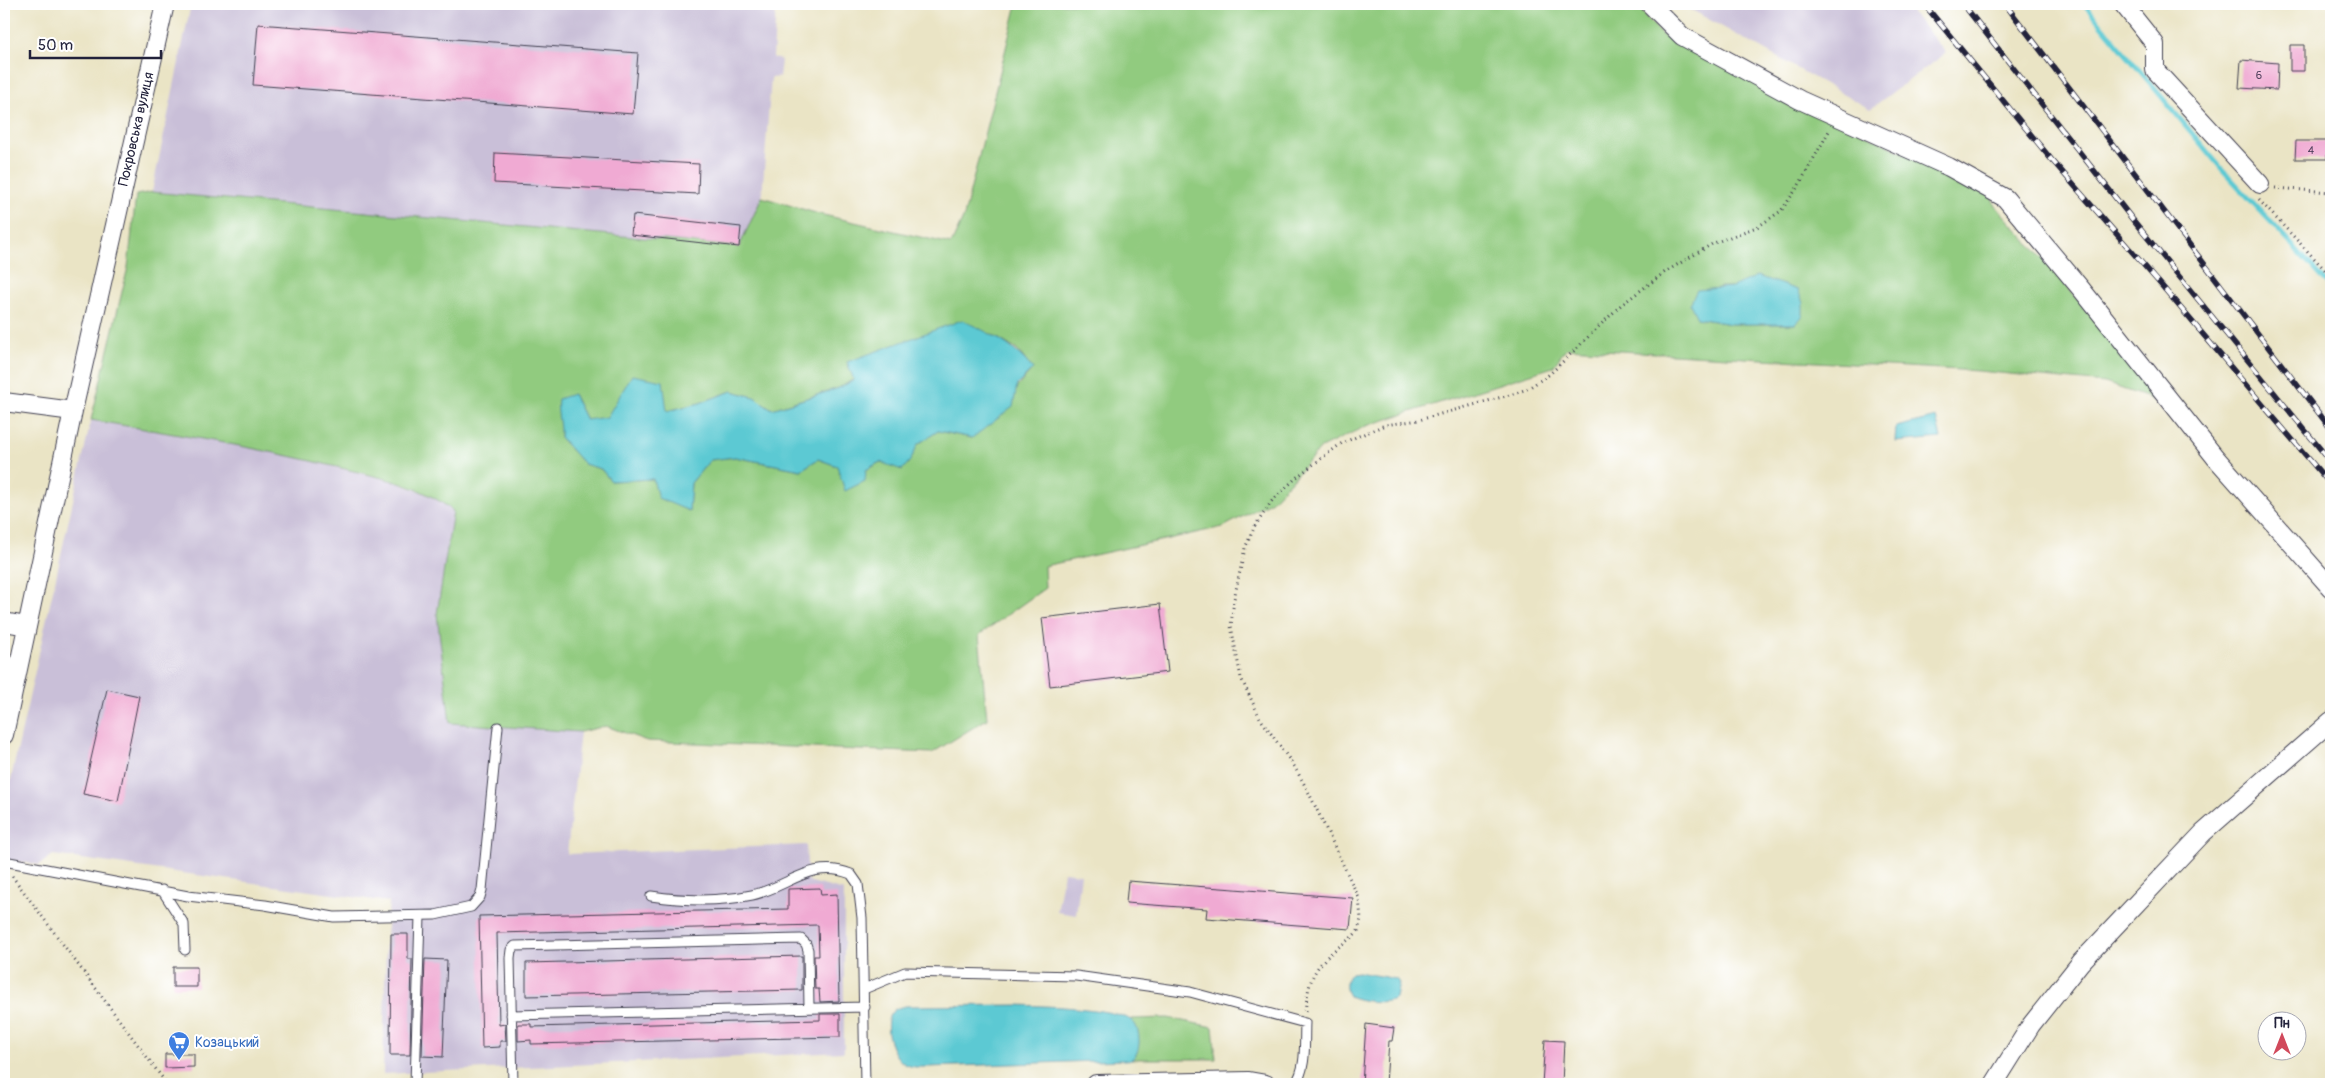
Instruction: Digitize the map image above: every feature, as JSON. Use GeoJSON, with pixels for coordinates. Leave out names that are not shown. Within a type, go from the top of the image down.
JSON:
{"type":"FeatureCollection","features":[{"type":"Feature","properties":{"kind":"street","name":"Покровська вулиця"},"geometry":{"type":"LineString","coordinates":[[4,735],[73,411],[165,4]]}},
{"type":"Feature","properties":{"kind":"street"},"geometry":{"type":"LineString","coordinates":[[1650,4],[1682,36],[1800,100],[1949,167],[2005,198],[2082,290],[2198,435],[2331,588]]}},
{"type":"Feature","properties":{"kind":"street"},"geometry":{"type":"LineString","coordinates":[[2123,4],[2155,44],[2155,70],[2260,184]]}},
{"type":"Feature","properties":{"kind":"street"},"geometry":{"type":"LineString","coordinates":[[4,402],[73,411]]}},
{"type":"Feature","properties":{"kind":"street"},"geometry":{"type":"LineString","coordinates":[[4,622],[27,626]]}},
{"type":"Feature","properties":{"kind":"street"},"geometry":{"type":"LineString","coordinates":[[1994,1084],[2031,1025],[2081,962],[2203,833],[2331,721]]}},
{"type":"Feature","properties":{"kind":"street"},"geometry":{"type":"LineString","coordinates":[[1096,1084],[1249,1081],[1266,1084]]}},
{"type":"Feature","properties":{"kind":"lane"},"geometry":{"type":"LineString","coordinates":[[4,861],[162,890],[323,916],[420,916],[471,907],[480,897],[498,727]]}},
{"type":"Feature","properties":{"kind":"lane"},"geometry":{"type":"LineString","coordinates":[[651,896],[690,900],[715,900],[755,895],[806,872],[837,870],[851,874],[858,884],[860,895],[865,1007],[865,1084]]}},
{"type":"Feature","properties":{"kind":"lane"},"geometry":{"type":"LineString","coordinates":[[162,890],[184,924],[185,950]]}},
{"type":"Feature","properties":{"kind":"lane"},"geometry":{"type":"LineString","coordinates":[[415,1084],[420,916]]}},
{"type":"Feature","properties":{"kind":"lane"},"geometry":{"type":"LineString","coordinates":[[513,1084],[510,958],[511,950],[516,946],[801,939],[806,944],[809,1008]]}},
{"type":"Feature","properties":{"kind":"lane"},"geometry":{"type":"LineString","coordinates":[[864,989],[904,972],[1076,976],[1190,992],[1305,1023],[1301,1071],[1295,1084]]}},
{"type":"Feature","properties":{"kind":"lane"},"geometry":{"type":"LineString","coordinates":[[511,1015],[865,1007]]}},
{"type":"Feature","properties":{"kind":"path"},"geometry":{"type":"LineString","coordinates":[[1305,1023],[1308,992],[1315,970],[1321,962],[1358,931],[1361,919],[1359,898],[1308,791],[1294,766],[1260,718],[1241,678],[1232,632],[1232,614],[1237,582],[1247,541],[1272,501],[1298,476],[1342,443],[1385,425],[1430,417],[1521,392],[1550,374],[1620,306],[1665,272],[1714,243],[1759,226],[1781,211],[1799,185],[1836,117]]}},
{"type":"Feature","properties":{"kind":"path"},"geometry":{"type":"LineString","coordinates":[[2331,192],[2280,189],[2260,184],[2258,200],[2331,276]]}},
{"type":"Feature","properties":{"kind":"path"},"geometry":{"type":"LineString","coordinates":[[10,874],[167,1084]]}},
{"type":"Feature","properties":{"kind":"shaded area"},"geometry":{"type":"Polygon","coordinates":[[[191,4],[776,4],[773,58],[781,60],[779,77],[771,78],[762,197],[739,247],[152,192],[191,4]]]}},
{"type":"Feature","properties":{"kind":"shaded area"},"geometry":{"type":"Polygon","coordinates":[[[1681,4],[1905,4],[1946,53],[1870,109],[1681,4]]]}},
{"type":"Feature","properties":{"kind":"shaded area"},"geometry":{"type":"Polygon","coordinates":[[[91,420],[266,450],[393,481],[438,498],[453,511],[437,614],[451,723],[580,732],[567,854],[806,845],[808,881],[844,891],[844,1052],[383,1074],[386,939],[389,902],[53,855],[39,865],[4,859],[4,810],[91,420]]]}},
{"type":"Feature","properties":{"kind":"shaded area"},"geometry":{"type":"Polygon","coordinates":[[[1064,872],[1081,874],[1076,915],[1057,912],[1064,872]]]}},
{"type":"Feature","properties":{"kind":"green space"},"geometry":{"type":"Polygon","coordinates":[[[1017,4],[1635,4],[1663,36],[1992,196],[1994,204],[2047,263],[2150,386],[2157,401],[2105,383],[1978,371],[1566,348],[1553,367],[1366,426],[1321,448],[1272,501],[1223,527],[1044,566],[1045,588],[979,635],[987,719],[932,753],[647,741],[606,726],[580,732],[450,723],[437,614],[453,511],[427,494],[368,474],[245,447],[91,420],[128,267],[136,195],[152,192],[739,247],[762,197],[819,214],[951,244],[964,216],[1017,4]],[[1720,287],[1697,318],[1731,324],[1795,324],[1732,287],[1720,287]],[[991,334],[847,362],[854,379],[839,388],[772,409],[754,397],[732,391],[700,403],[667,411],[586,420],[573,394],[561,424],[560,437],[584,464],[601,469],[611,481],[653,479],[689,511],[691,483],[710,460],[735,457],[801,470],[818,459],[837,466],[866,470],[880,462],[910,461],[918,444],[938,431],[972,438],[1033,369],[1017,350],[991,334]]]}},
{"type":"Feature","properties":{"kind":"green space"},"geometry":{"type":"Polygon","coordinates":[[[1168,1018],[1213,1027],[1216,1059],[1132,1059],[1136,1055],[1139,1045],[1131,1019],[1168,1018]]]}},
{"type":"Feature","properties":{"kind":"water"},"geometry":{"type":"Polygon","coordinates":[[[1757,276],[1798,290],[1803,303],[1803,316],[1795,324],[1731,324],[1697,318],[1690,304],[1697,290],[1732,287],[1757,276]]]}},
{"type":"Feature","properties":{"kind":"water"},"geometry":{"type":"Polygon","coordinates":[[[962,320],[1001,340],[1017,352],[1033,369],[1017,385],[1013,407],[972,438],[938,431],[918,444],[910,461],[902,470],[880,462],[866,470],[865,481],[845,491],[837,466],[818,459],[801,470],[735,457],[710,460],[691,483],[689,511],[658,498],[653,479],[611,481],[601,469],[584,464],[560,437],[558,399],[573,394],[586,420],[607,417],[632,375],[663,381],[667,411],[700,403],[732,391],[754,397],[772,409],[839,388],[854,380],[847,362],[962,320]]]}},
{"type":"Feature","properties":{"kind":"water"},"geometry":{"type":"Polygon","coordinates":[[[1936,417],[1941,438],[1895,442],[1896,427],[1936,417]]]}},
{"type":"Feature","properties":{"kind":"water"},"geometry":{"type":"Polygon","coordinates":[[[1358,972],[1396,979],[1399,983],[1396,998],[1386,1001],[1372,1001],[1349,996],[1346,987],[1347,978],[1351,973],[1358,972]]]}},
{"type":"Feature","properties":{"kind":"water"},"geometry":{"type":"Polygon","coordinates":[[[1017,1005],[1077,1008],[1123,1016],[1132,1021],[1137,1028],[1139,1044],[1137,1053],[1132,1059],[1126,1060],[916,1067],[900,1061],[892,1048],[888,1032],[889,1017],[893,1011],[900,1007],[1017,1005]]]}},
{"type":"Feature","properties":{"kind":"building"},"geometry":{"type":"Polygon","coordinates":[[[258,24],[638,53],[633,114],[253,85],[258,24]]]}},
{"type":"Feature","properties":{"kind":"building"},"geometry":{"type":"Polygon","coordinates":[[[2290,45],[2304,45],[2304,71],[2290,71],[2290,45]]]}},
{"type":"Feature","properties":{"kind":"building"},"geometry":{"type":"Polygon","coordinates":[[[2241,60],[2278,63],[2277,90],[2239,88],[2241,60]]]}},
{"type":"Feature","properties":{"kind":"building"},"geometry":{"type":"Polygon","coordinates":[[[2296,141],[2327,141],[2327,159],[2295,159],[2296,141]]]}},
{"type":"Feature","properties":{"kind":"building"},"geometry":{"type":"Polygon","coordinates":[[[495,153],[699,164],[698,194],[494,183],[495,153]]]}},
{"type":"Feature","properties":{"kind":"building"},"geometry":{"type":"Polygon","coordinates":[[[633,215],[741,227],[739,247],[631,235],[633,215]]]}},
{"type":"Feature","properties":{"kind":"building"},"geometry":{"type":"Polygon","coordinates":[[[1160,604],[1168,672],[1050,686],[1042,618],[1160,604]]]}},
{"type":"Feature","properties":{"kind":"building"},"geometry":{"type":"Polygon","coordinates":[[[107,689],[139,696],[118,801],[83,794],[107,689]]]}},
{"type":"Feature","properties":{"kind":"building"},"geometry":{"type":"Polygon","coordinates":[[[1128,881],[1353,898],[1350,929],[1206,918],[1207,909],[1126,903],[1128,881]]]}},
{"type":"Feature","properties":{"kind":"building"},"geometry":{"type":"Polygon","coordinates":[[[820,888],[821,895],[837,894],[839,1001],[820,1002],[819,989],[815,989],[814,956],[819,956],[818,925],[497,933],[499,1025],[505,1024],[506,1041],[500,1041],[500,1047],[482,1048],[479,916],[788,909],[788,889],[820,888]]]}},
{"type":"Feature","properties":{"kind":"building"},"geometry":{"type":"Polygon","coordinates":[[[391,934],[408,934],[408,959],[412,959],[410,1055],[390,1055],[391,934]]]}},
{"type":"Feature","properties":{"kind":"building"},"geometry":{"type":"Polygon","coordinates":[[[802,956],[802,990],[526,996],[526,963],[802,956]]]}},
{"type":"Feature","properties":{"kind":"building"},"geometry":{"type":"Polygon","coordinates":[[[425,959],[447,960],[443,1057],[422,1056],[425,959]]]}},
{"type":"Feature","properties":{"kind":"building"},"geometry":{"type":"Polygon","coordinates":[[[173,967],[197,967],[197,987],[173,987],[173,967]]]}},
{"type":"Feature","properties":{"kind":"building"},"geometry":{"type":"Polygon","coordinates":[[[820,1014],[840,1014],[840,1037],[531,1044],[531,1040],[518,1041],[518,1024],[531,1024],[531,1027],[820,1020],[820,1014]]]}},
{"type":"Feature","properties":{"kind":"building"},"geometry":{"type":"Polygon","coordinates":[[[1366,1024],[1394,1028],[1392,1041],[1389,1041],[1386,1084],[1362,1084],[1366,1024]]]}},
{"type":"Feature","properties":{"kind":"building"},"geometry":{"type":"Polygon","coordinates":[[[1545,1040],[1564,1041],[1562,1084],[1542,1084],[1545,1040]]]}},
{"type":"Feature","properties":{"kind":"building","name":"Козацький"},"geometry":{"type":"Polygon","coordinates":[[[165,1054],[194,1054],[194,1067],[165,1068],[165,1054]]]}},
{"type":"Feature","properties":{"kind":"waterway"},"geometry":{"type":"LineString","coordinates":[[2084,4],[2221,168],[2331,287]]}},
{"type":"Feature","properties":{"kind":"railway"},"geometry":{"type":"LineString","coordinates":[[1924,4],[2051,159],[2331,485]]}},
{"type":"Feature","properties":{"kind":"railway"},"geometry":{"type":"LineString","coordinates":[[1963,4],[2133,220],[2331,462]]}},
{"type":"Feature","properties":{"kind":"railway"},"geometry":{"type":"LineString","coordinates":[[2005,4],[2331,429]]}},
{"type":"Feature","properties":{"kind":"place","name":"Козацький"},"geometry":{"type":"Point","coordinates":[179,1061]}}]}
